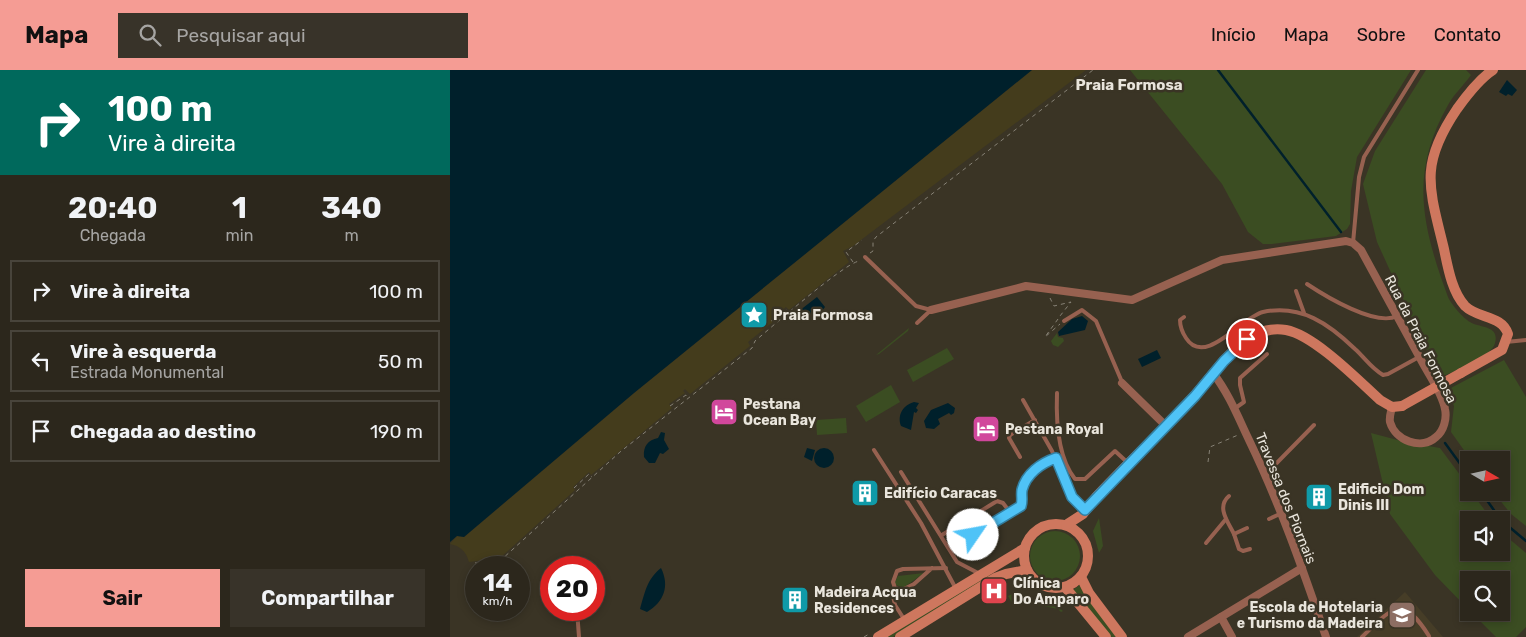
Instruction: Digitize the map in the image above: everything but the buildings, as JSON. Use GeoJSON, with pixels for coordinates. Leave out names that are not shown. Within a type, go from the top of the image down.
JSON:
{"type":"FeatureCollection","features":[{"type":"Feature","properties":{"kind":"main road"},"geometry":{"type":"LineString","coordinates":[[1084,512],[1081,534],[1088,551],[1086,569],[1081,577],[1066,587],[1056,588],[1042,585],[1027,570],[1024,555],[1028,540],[1040,527],[1049,524],[1066,524],[1084,512],[1128,463],[1195,396],[1213,373],[1252,336],[1266,330],[1284,330],[1297,333],[1309,340],[1380,400],[1397,406],[1502,350],[1508,334],[1502,324],[1472,311],[1458,296],[1449,272],[1430,190],[1430,166],[1434,149],[1446,126],[1466,96],[1494,70]]}},
{"type":"Feature","properties":{"kind":"main road"},"geometry":{"type":"LineString","coordinates":[[1066,524],[1081,534]]}},
{"type":"Feature","properties":{"kind":"main road"},"geometry":{"type":"LineString","coordinates":[[878,637],[956,588],[1025,548]]}},
{"type":"Feature","properties":{"kind":"main road"},"geometry":{"type":"LineString","coordinates":[[900,637],[995,578],[1027,570]]}},
{"type":"Feature","properties":{"kind":"main road"},"geometry":{"type":"LineString","coordinates":[[1081,577],[1089,593],[1122,637]]}},
{"type":"Feature","properties":{"kind":"main road"},"geometry":{"type":"LineString","coordinates":[[1066,587],[1106,637]]}},
{"type":"Feature","properties":{"kind":"street"},"geometry":{"type":"LineString","coordinates":[[931,310],[1026,286],[1132,300],[1222,260],[1332,242],[1353,243]]}},
{"type":"Feature","properties":{"kind":"street","name":"Rua da Praia Formosa"},"geometry":{"type":"LineString","coordinates":[[1353,243],[1361,250],[1444,404],[1444,424],[1440,433],[1427,443],[1418,444],[1401,438],[1390,420],[1397,406]]}},
{"type":"Feature","properties":{"kind":"street","name":"Travessa dos Piornais"},"geometry":{"type":"LineString","coordinates":[[1213,373],[1227,391],[1266,474],[1282,513],[1326,637]]}},
{"type":"Feature","properties":{"kind":"street"},"geometry":{"type":"LineString","coordinates":[[1122,383],[1165,425]]}},
{"type":"Feature","properties":{"kind":"street"},"geometry":{"type":"LineString","coordinates":[[1188,637],[1302,568]]}},
{"type":"Feature","properties":{"kind":"street"},"geometry":{"type":"LineString","coordinates":[[1220,617],[1232,637]]}},
{"type":"Feature","properties":{"kind":"lane"},"geometry":{"type":"LineString","coordinates":[[1353,243],[1359,177],[1364,157],[1418,70]]}},
{"type":"Feature","properties":{"kind":"lane"},"geometry":{"type":"LineString","coordinates":[[865,257],[916,306],[931,310]]}},
{"type":"Feature","properties":{"kind":"lane"},"geometry":{"type":"LineString","coordinates":[[1308,284],[1333,300],[1362,313],[1392,318],[1397,316]]}},
{"type":"Feature","properties":{"kind":"lane"},"geometry":{"type":"LineString","coordinates":[[1296,291],[1304,313]]}},
{"type":"Feature","properties":{"kind":"lane"},"geometry":{"type":"LineString","coordinates":[[917,323],[931,310]]}},
{"type":"Feature","properties":{"kind":"lane"},"geometry":{"type":"LineString","coordinates":[[1064,321],[1082,310],[1093,317],[1122,383]]}},
{"type":"Feature","properties":{"kind":"lane"},"geometry":{"type":"LineString","coordinates":[[1184,317],[1180,320],[1183,333],[1192,345],[1202,348],[1227,336],[1242,323],[1262,312],[1304,313],[1324,322],[1383,375],[1419,357]]}},
{"type":"Feature","properties":{"kind":"lane"},"geometry":{"type":"LineString","coordinates":[[1506,342],[1526,340]]}},
{"type":"Feature","properties":{"kind":"lane"},"geometry":{"type":"LineString","coordinates":[[1234,409],[1244,402],[1240,378],[1267,354]]}},
{"type":"Feature","properties":{"kind":"lane"},"geometry":{"type":"LineString","coordinates":[[1057,393],[1056,427],[1058,437],[1075,479],[1085,479],[1114,451],[1128,463]]}},
{"type":"Feature","properties":{"kind":"lane"},"geometry":{"type":"LineString","coordinates":[[1022,400],[1056,458],[1072,497],[1084,512]]}},
{"type":"Feature","properties":{"kind":"lane"},"geometry":{"type":"LineString","coordinates":[[1020,457],[1009,438],[1010,435],[1035,420]]}},
{"type":"Feature","properties":{"kind":"lane"},"geometry":{"type":"LineString","coordinates":[[1266,474],[1314,425]]}},
{"type":"Feature","properties":{"kind":"lane"},"geometry":{"type":"LineString","coordinates":[[874,450],[921,523],[956,588]]}},
{"type":"Feature","properties":{"kind":"lane"},"geometry":{"type":"LineString","coordinates":[[973,535],[1009,511],[1021,506],[1023,487],[1033,471],[1045,462],[1056,458]]}},
{"type":"Feature","properties":{"kind":"lane"},"geometry":{"type":"LineString","coordinates":[[900,472],[958,562],[980,574]]}},
{"type":"Feature","properties":{"kind":"lane"},"geometry":{"type":"LineString","coordinates":[[1229,496],[1223,505],[1226,519],[1239,548],[1243,551],[1250,549]]}},
{"type":"Feature","properties":{"kind":"lane"},"geometry":{"type":"LineString","coordinates":[[942,536],[997,501],[1003,503],[1009,511]]}},
{"type":"Feature","properties":{"kind":"lane"},"geometry":{"type":"LineString","coordinates":[[1269,519],[1282,513]]}},
{"type":"Feature","properties":{"kind":"lane"},"geometry":{"type":"LineString","coordinates":[[1206,543],[1226,519]]}},
{"type":"Feature","properties":{"kind":"lane"},"geometry":{"type":"LineString","coordinates":[[1234,534],[1247,528]]}},
{"type":"Feature","properties":{"kind":"lane"},"geometry":{"type":"LineString","coordinates":[[905,620],[893,600],[893,596],[914,584],[932,568]]}},
{"type":"Feature","properties":{"kind":"lane"},"geometry":{"type":"LineString","coordinates":[[902,590],[895,588],[893,582],[897,571],[946,568]]}},
{"type":"Feature","properties":{"kind":"lane"},"geometry":{"type":"LineString","coordinates":[[1362,637],[1383,617],[1392,611],[1402,609],[1411,612],[1429,636]]}},
{"type":"Feature","properties":{"kind":"lane"},"geometry":{"type":"LineString","coordinates":[[578,621],[579,637]]}},
{"type":"Feature","properties":{"kind":"path"},"geometry":{"type":"LineString","coordinates":[[506,556],[620,452],[752,348],[755,341],[790,313],[853,263],[873,251],[873,241],[876,237],[1093,70]]}},
{"type":"Feature","properties":{"kind":"path"},"geometry":{"type":"LineString","coordinates":[[853,263],[846,252],[862,240]]}},
{"type":"Feature","properties":{"kind":"path"},"geometry":{"type":"LineString","coordinates":[[1049,294],[1054,306],[1071,302],[1045,337],[1064,321]]}},
{"type":"Feature","properties":{"kind":"path"},"geometry":{"type":"LineString","coordinates":[[772,321],[787,310],[790,313]]}},
{"type":"Feature","properties":{"kind":"path"},"geometry":{"type":"LineString","coordinates":[[670,406],[686,395],[689,398]]}},
{"type":"Feature","properties":{"kind":"path"},"geometry":{"type":"LineString","coordinates":[[1208,462],[1210,447],[1239,434]]}},
{"type":"Feature","properties":{"kind":"path"},"geometry":{"type":"LineString","coordinates":[[574,488],[589,474],[592,477]]}},
{"type":"Feature","properties":{"kind":"shaded area","name":"Escola de Hotelaria e Turismo da Madeira"},"geometry":{"type":"Polygon","coordinates":[[[1405,592],[1443,637],[1357,637],[1405,592]]]}},
{"type":"Feature","properties":{"kind":"green space"},"geometry":{"type":"Polygon","coordinates":[[[1130,70],[1411,70],[1357,157],[1351,191],[1350,224],[1347,229],[1336,236],[1263,244],[1248,232],[1222,184],[1130,70]]]}},
{"type":"Feature","properties":{"kind":"green space"},"geometry":{"type":"Polygon","coordinates":[[[1426,70],[1466,70],[1471,75],[1450,101],[1436,130],[1428,154],[1424,177],[1426,223],[1448,297],[1467,320],[1492,330],[1496,337],[1495,343],[1487,354],[1471,364],[1439,378],[1377,242],[1363,184],[1375,151],[1426,70]]]}},
{"type":"Feature","properties":{"kind":"green space"},"geometry":{"type":"Polygon","coordinates":[[[909,328],[908,331],[876,355],[909,328]]]}},
{"type":"Feature","properties":{"kind":"green space"},"geometry":{"type":"Polygon","coordinates":[[[1057,333],[1058,337],[1063,338],[1064,341],[1058,347],[1053,345],[1051,341],[1057,333]]]}},
{"type":"Feature","properties":{"kind":"green space"},"geometry":{"type":"Polygon","coordinates":[[[947,348],[954,359],[913,382],[907,370],[947,348]]]}},
{"type":"Feature","properties":{"kind":"green space"},"geometry":{"type":"Polygon","coordinates":[[[1504,360],[1526,397],[1526,526],[1511,514],[1500,501],[1510,501],[1510,451],[1465,451],[1451,432],[1454,406],[1447,390],[1504,360]]]}},
{"type":"Feature","properties":{"kind":"green space"},"geometry":{"type":"Polygon","coordinates":[[[891,385],[900,402],[866,422],[856,406],[891,385]]]}},
{"type":"Feature","properties":{"kind":"green space"},"geometry":{"type":"Polygon","coordinates":[[[846,418],[847,433],[817,435],[816,420],[846,418]]]}},
{"type":"Feature","properties":{"kind":"green space"},"geometry":{"type":"Polygon","coordinates":[[[1371,433],[1405,442],[1440,448],[1460,475],[1460,501],[1478,501],[1485,511],[1460,511],[1460,561],[1510,561],[1510,540],[1526,553],[1526,627],[1516,637],[1496,637],[1480,621],[1510,621],[1510,571],[1460,571],[1460,601],[1435,575],[1390,514],[1371,433]]]}},
{"type":"Feature","properties":{"kind":"green space"},"geometry":{"type":"Polygon","coordinates":[[[1099,518],[1103,546],[1099,553],[1093,531],[1099,518]]]}},
{"type":"Feature","properties":{"kind":"green space"},"geometry":{"type":"Polygon","coordinates":[[[1055,531],[1073,538],[1080,556],[1073,574],[1055,581],[1037,574],[1030,556],[1037,538],[1055,531]]]}},
{"type":"Feature","properties":{"kind":"green space"},"geometry":{"type":"Polygon","coordinates":[[[924,573],[903,588],[894,584],[898,576],[924,573]]]}},
{"type":"Feature","properties":{"kind":"green space"},"geometry":{"type":"Polygon","coordinates":[[[989,573],[991,577],[893,637],[885,637],[989,573]]]}},
{"type":"Feature","properties":{"kind":"green space"},"geometry":{"type":"Polygon","coordinates":[[[1080,585],[1116,637],[1111,637],[1073,590],[1080,585]]]}},
{"type":"Feature","properties":{"kind":"green space"},"geometry":{"type":"Polygon","coordinates":[[[1018,591],[1029,598],[1014,606],[1008,596],[1018,591]]]}},
{"type":"Feature","properties":{"kind":"green space"},"geometry":{"type":"Polygon","coordinates":[[[1032,599],[1057,607],[1063,611],[1033,604],[1030,602],[1032,599]]]}},
{"type":"Feature","properties":{"kind":"sand","name":"Praia Formosa"},"geometry":{"type":"Polygon","coordinates":[[[1032,70],[1086,70],[853,246],[843,251],[849,262],[789,310],[786,307],[771,319],[773,322],[748,342],[750,346],[690,394],[685,389],[683,391],[685,393],[669,404],[672,408],[591,475],[589,472],[573,487],[575,490],[502,556],[466,556],[457,546],[450,544],[457,536],[464,537],[634,393],[1032,70]]]}},
{"type":"Feature","properties":{"kind":"water"},"geometry":{"type":"Polygon","coordinates":[[[450,70],[1032,70],[634,393],[464,537],[457,536],[450,542],[450,70]]]}},
{"type":"Feature","properties":{"kind":"water"},"geometry":{"type":"Polygon","coordinates":[[[1507,80],[1517,90],[1512,96],[1508,94],[1506,96],[1499,92],[1507,80]]]}},
{"type":"Feature","properties":{"kind":"water"},"geometry":{"type":"Polygon","coordinates":[[[817,297],[825,307],[822,311],[815,311],[813,316],[806,320],[799,311],[817,297]]]}},
{"type":"Feature","properties":{"kind":"water"},"geometry":{"type":"Polygon","coordinates":[[[1082,316],[1088,321],[1085,330],[1059,336],[1058,332],[1072,319],[1082,316]]]}},
{"type":"Feature","properties":{"kind":"water"},"geometry":{"type":"Polygon","coordinates":[[[1157,350],[1161,358],[1142,367],[1138,359],[1157,350]]]}},
{"type":"Feature","properties":{"kind":"water"},"geometry":{"type":"Polygon","coordinates":[[[914,402],[919,403],[916,408],[918,410],[916,413],[914,412],[911,430],[901,426],[900,414],[907,405],[914,402]]]}},
{"type":"Feature","properties":{"kind":"water"},"geometry":{"type":"Polygon","coordinates":[[[948,403],[955,408],[954,413],[951,415],[949,413],[938,419],[940,424],[934,429],[926,428],[924,421],[931,410],[948,403]]]}},
{"type":"Feature","properties":{"kind":"water"},"geometry":{"type":"Polygon","coordinates":[[[661,432],[665,433],[664,440],[669,449],[663,454],[660,453],[655,463],[649,463],[644,457],[645,447],[651,440],[658,438],[661,432]]]}},
{"type":"Feature","properties":{"kind":"water"},"geometry":{"type":"Polygon","coordinates":[[[807,448],[815,450],[812,461],[804,457],[807,448]]]}},
{"type":"Feature","properties":{"kind":"water"},"geometry":{"type":"Polygon","coordinates":[[[824,448],[831,451],[834,458],[831,465],[824,468],[817,465],[814,458],[817,451],[824,448]]]}},
{"type":"Feature","properties":{"kind":"water"},"geometry":{"type":"Polygon","coordinates":[[[661,568],[665,581],[664,593],[658,603],[647,612],[640,609],[645,591],[656,572],[661,568]]]}},
{"type":"Feature","properties":{"kind":"waterway"},"geometry":{"type":"LineString","coordinates":[[1218,70],[1341,232]]}},
{"type":"Feature","properties":{"kind":"waterway"},"geometry":{"type":"LineString","coordinates":[[1445,443],[1460,464]]}},
{"type":"Feature","properties":{"kind":"waterway"},"geometry":{"type":"LineString","coordinates":[[1487,501],[1495,511]]}},
{"type":"Feature","properties":{"kind":"waterway"},"geometry":{"type":"LineString","coordinates":[[1510,528],[1526,541]]}},
{"type":"Feature","properties":{"kind":"place","name":"Praia Formosa"},"geometry":{"type":"Point","coordinates":[754,315]}},
{"type":"Feature","properties":{"kind":"place","name":"Pestana Ocean Bay"},"geometry":{"type":"Point","coordinates":[724,412]}},
{"type":"Feature","properties":{"kind":"place","name":"Pestana Royal"},"geometry":{"type":"Point","coordinates":[986,429]}},
{"type":"Feature","properties":{"kind":"place","name":"Edifício Caracas"},"geometry":{"type":"Point","coordinates":[865,493]}},
{"type":"Feature","properties":{"kind":"place","name":"Edificio Dom Dinis III"},"geometry":{"type":"Point","coordinates":[1319,497]}},
{"type":"Feature","properties":{"kind":"place","name":"Clínica Do Amparo"},"geometry":{"type":"Point","coordinates":[994,591]}},
{"type":"Feature","properties":{"kind":"place","name":"Madeira Acqua Residences"},"geometry":{"type":"Point","coordinates":[795,600]}},
{"type":"Feature","properties":{"kind":"place","name":"Escola de Hotelaria e Turismo da Madeira"},"geometry":{"type":"Point","coordinates":[1402,615]}},
{"type":"Feature","properties":{"kind":"district","name":"Praia Formosa"},"geometry":{"type":"Point","coordinates":[1129,85]}},
{"type":"Feature","properties":{"kind":"route"},"geometry":{"type":"LineString","coordinates":[[973,535],[1009,511],[1021,506],[1023,487],[1033,471],[1045,462],[1056,458],[1072,497],[1085,510],[1117,474],[1195,396],[1224,361],[1247,339]]}}]}
